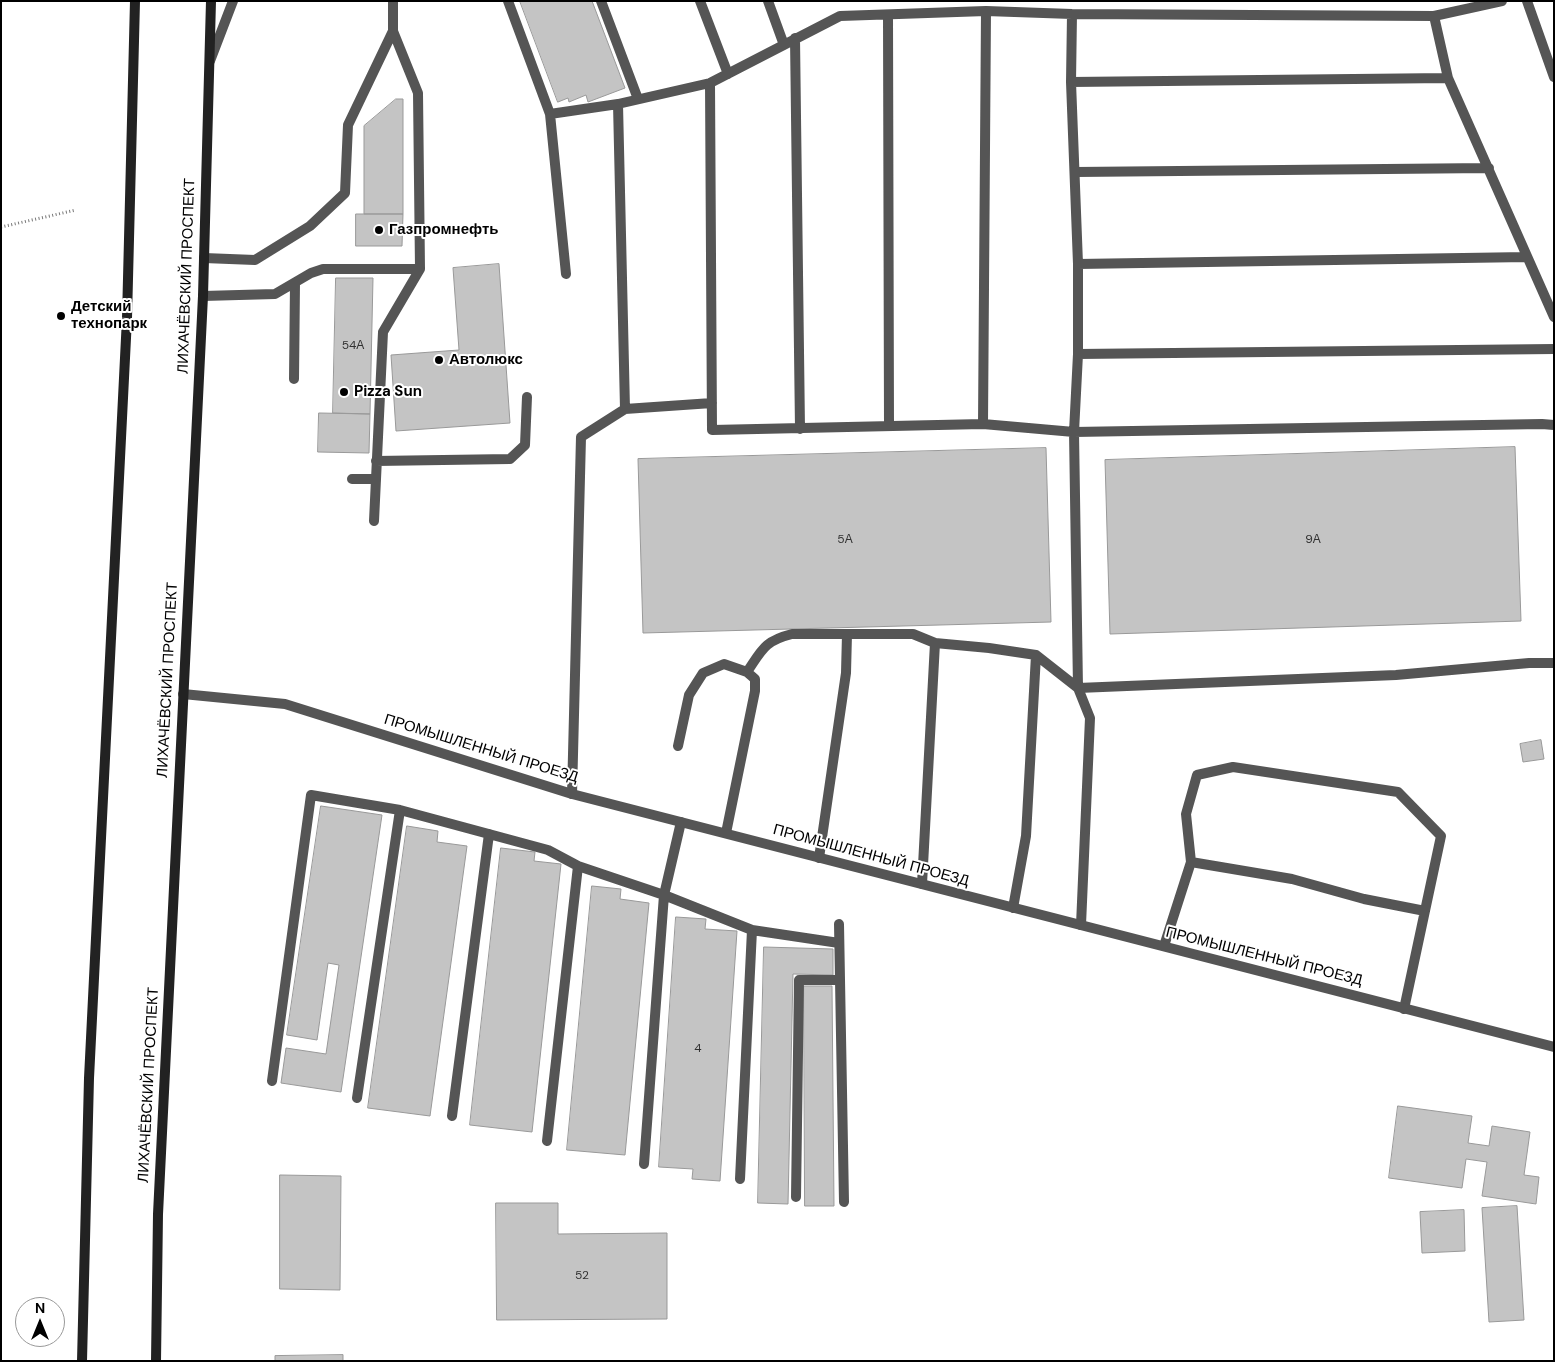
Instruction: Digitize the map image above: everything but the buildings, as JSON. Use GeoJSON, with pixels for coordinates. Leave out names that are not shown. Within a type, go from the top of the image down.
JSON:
{"type":"FeatureCollection","features":[{"type":"Feature","properties":{"kind":"main road"},"geometry":{"type":"LineString","coordinates":[[82,1361],[89,1078],[127,318],[135,1]]}},
{"type":"Feature","properties":{"kind":"main road","name":"ЛИХАЧЁВСКИЙ ПРОСПЕКТ"},"geometry":{"type":"LineString","coordinates":[[156,1361],[158,1204],[203,296],[211,1]]}},
{"type":"Feature","properties":{"kind":"street"},"geometry":{"type":"LineString","coordinates":[[209,62],[233,1]]}},
{"type":"Feature","properties":{"kind":"street"},"geometry":{"type":"LineString","coordinates":[[374,521],[383,332],[420,269],[418,94],[393,31],[394,1]]}},
{"type":"Feature","properties":{"kind":"street"},"geometry":{"type":"LineString","coordinates":[[508,1],[550,114],[566,274]]}},
{"type":"Feature","properties":{"kind":"street"},"geometry":{"type":"LineString","coordinates":[[601,1],[638,99]]}},
{"type":"Feature","properties":{"kind":"street"},"geometry":{"type":"LineString","coordinates":[[700,1],[728,74]]}},
{"type":"Feature","properties":{"kind":"street"},"geometry":{"type":"LineString","coordinates":[[768,1],[784,45]]}},
{"type":"Feature","properties":{"kind":"street"},"geometry":{"type":"LineString","coordinates":[[550,114],[618,104],[710,82],[840,16],[986,11],[1072,14],[1434,16],[1502,1]]}},
{"type":"Feature","properties":{"kind":"street"},"geometry":{"type":"LineString","coordinates":[[1527,1],[1554,76]]}},
{"type":"Feature","properties":{"kind":"street"},"geometry":{"type":"LineString","coordinates":[[983,424],[986,11]]}},
{"type":"Feature","properties":{"kind":"street"},"geometry":{"type":"LineString","coordinates":[[888,14],[889,426]]}},
{"type":"Feature","properties":{"kind":"street"},"geometry":{"type":"LineString","coordinates":[[1072,14],[1071,82],[1076,172],[1078,264],[1078,354],[1074,432],[1078,688],[1090,718],[1081,925]]}},
{"type":"Feature","properties":{"kind":"street"},"geometry":{"type":"LineString","coordinates":[[1434,16],[1448,78],[1554,317]]}},
{"type":"Feature","properties":{"kind":"street"},"geometry":{"type":"LineString","coordinates":[[204,258],[255,260],[310,226],[345,193],[348,125],[393,31]]}},
{"type":"Feature","properties":{"kind":"street"},"geometry":{"type":"LineString","coordinates":[[795,38],[800,429]]}},
{"type":"Feature","properties":{"kind":"street"},"geometry":{"type":"LineString","coordinates":[[1071,82],[1448,78]]}},
{"type":"Feature","properties":{"kind":"street"},"geometry":{"type":"LineString","coordinates":[[710,82],[712,430],[983,424],[1074,432],[1532,424],[1554,426]]}},
{"type":"Feature","properties":{"kind":"street"},"geometry":{"type":"LineString","coordinates":[[618,104],[625,409]]}},
{"type":"Feature","properties":{"kind":"street"},"geometry":{"type":"LineString","coordinates":[[1076,172],[1489,168]]}},
{"type":"Feature","properties":{"kind":"street"},"geometry":{"type":"LineString","coordinates":[[1078,264],[1527,257]]}},
{"type":"Feature","properties":{"kind":"street"},"geometry":{"type":"LineString","coordinates":[[203,296],[274,294],[311,273],[323,269],[420,269]]}},
{"type":"Feature","properties":{"kind":"street"},"geometry":{"type":"LineString","coordinates":[[294,379],[295,283]]}},
{"type":"Feature","properties":{"kind":"street"},"geometry":{"type":"LineString","coordinates":[[1078,354],[1554,349]]}},
{"type":"Feature","properties":{"kind":"street"},"geometry":{"type":"LineString","coordinates":[[376,461],[510,459],[525,446],[527,397]]}},
{"type":"Feature","properties":{"kind":"street"},"geometry":{"type":"LineString","coordinates":[[572,794],[581,436],[625,409],[712,402]]}},
{"type":"Feature","properties":{"kind":"street"},"geometry":{"type":"LineString","coordinates":[[352,479],[376,479]]}},
{"type":"Feature","properties":{"kind":"street"},"geometry":{"type":"LineString","coordinates":[[747,672],[767,644],[792,634],[914,634],[935,643],[990,648],[1036,655],[1078,688],[1396,675],[1529,663],[1554,663]]}},
{"type":"Feature","properties":{"kind":"street"},"geometry":{"type":"LineString","coordinates":[[820,858],[846,673],[847,634]]}},
{"type":"Feature","properties":{"kind":"street"},"geometry":{"type":"LineString","coordinates":[[922,884],[935,643]]}},
{"type":"Feature","properties":{"kind":"street"},"geometry":{"type":"LineString","coordinates":[[1013,908],[1026,836],[1036,655]]}},
{"type":"Feature","properties":{"kind":"street"},"geometry":{"type":"LineString","coordinates":[[678,746],[689,695],[703,674],[724,664],[747,672],[755,679],[755,691],[726,834]]}},
{"type":"Feature","properties":{"kind":"street","name":"ПРОМЫШЛЕННЫЙ ПРОЕЗД"},"geometry":{"type":"LineString","coordinates":[[183,694],[285,704],[572,794],[1554,1047]]}},
{"type":"Feature","properties":{"kind":"street"},"geometry":{"type":"LineString","coordinates":[[1164,946],[1191,862],[1186,814],[1197,775],[1233,767],[1398,792],[1441,836],[1404,1009]]}},
{"type":"Feature","properties":{"kind":"street"},"geometry":{"type":"LineString","coordinates":[[272,1081],[311,795],[400,810],[548,850],[578,866],[664,895],[752,930],[839,943]]}},
{"type":"Feature","properties":{"kind":"street"},"geometry":{"type":"LineString","coordinates":[[357,1098],[400,810]]}},
{"type":"Feature","properties":{"kind":"street"},"geometry":{"type":"LineString","coordinates":[[644,1164],[664,895],[681,822]]}},
{"type":"Feature","properties":{"kind":"street"},"geometry":{"type":"LineString","coordinates":[[452,1116],[489,834]]}},
{"type":"Feature","properties":{"kind":"street"},"geometry":{"type":"LineString","coordinates":[[1191,862],[1292,880],[1364,899],[1425,911]]}},
{"type":"Feature","properties":{"kind":"street"},"geometry":{"type":"LineString","coordinates":[[547,1142],[578,866]]}},
{"type":"Feature","properties":{"kind":"street"},"geometry":{"type":"LineString","coordinates":[[839,924],[844,1202]]}},
{"type":"Feature","properties":{"kind":"street"},"geometry":{"type":"LineString","coordinates":[[740,1179],[752,930]]}},
{"type":"Feature","properties":{"kind":"street"},"geometry":{"type":"LineString","coordinates":[[796,1198],[799,980],[840,980]]}},
{"type":"Feature","properties":{"kind":"path"},"geometry":{"type":"LineString","coordinates":[[1,226],[76,210]]}},
{"type":"Feature","properties":{"kind":"place","name":"Газпромнефть"},"geometry":{"type":"Point","coordinates":[379,230]}},
{"type":"Feature","properties":{"kind":"place","name":"Детский технопарк"},"geometry":{"type":"Point","coordinates":[61,316]}},
{"type":"Feature","properties":{"kind":"place","name":"Автолюкс"},"geometry":{"type":"Point","coordinates":[439,360]}},
{"type":"Feature","properties":{"kind":"place","name":"Pizza Sun"},"geometry":{"type":"Point","coordinates":[344,392]}}]}
